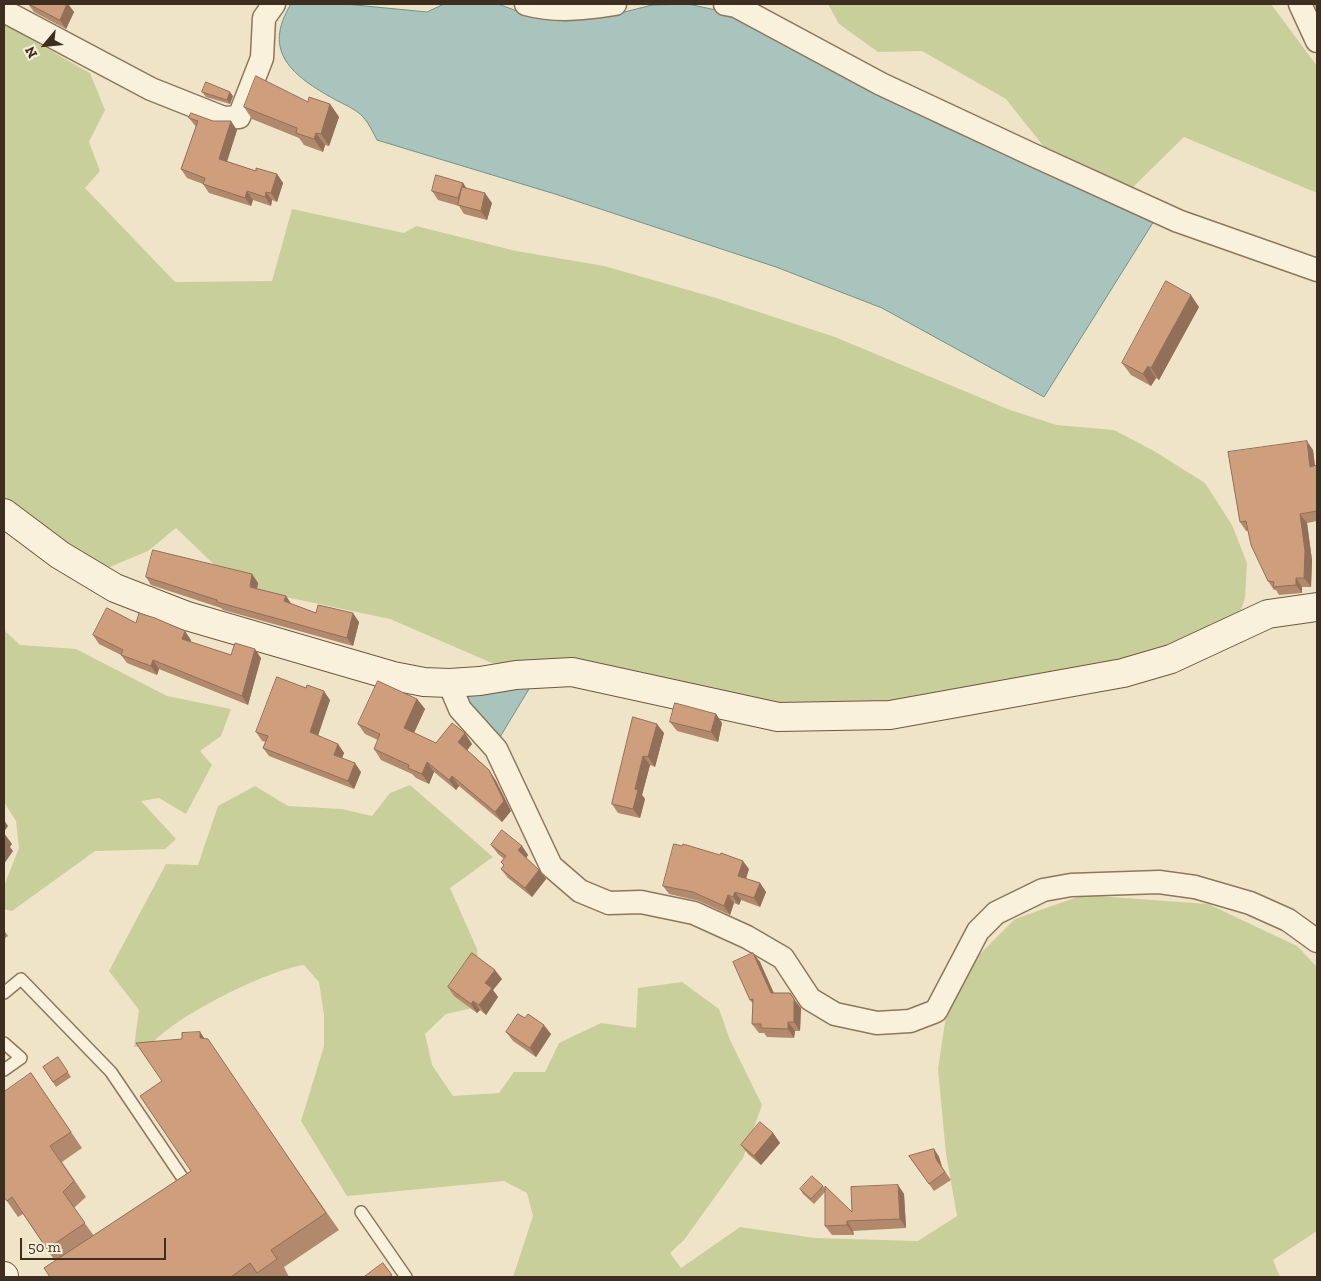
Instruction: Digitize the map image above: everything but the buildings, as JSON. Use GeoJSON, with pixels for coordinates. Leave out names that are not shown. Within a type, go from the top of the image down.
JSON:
{"type":"FeatureCollection","features":[{"type":"Feature","properties":{"kind":"street"},"geometry":{"type":"LineString","coordinates":[[4,11],[151,89],[224,118],[239,117],[262,58],[264,18],[274,4]]}},
{"type":"Feature","properties":{"kind":"street"},"geometry":{"type":"LineString","coordinates":[[526,4],[547,10],[581,10],[615,4]]}},
{"type":"Feature","properties":{"kind":"street"},"geometry":{"type":"LineString","coordinates":[[725,4],[736,6],[881,84],[1160,212],[1317,270]]}},
{"type":"Feature","properties":{"kind":"street"},"geometry":{"type":"LineString","coordinates":[[1300,4],[1317,41]]}},
{"type":"Feature","properties":{"kind":"street"},"geometry":{"type":"LineString","coordinates":[[4,513],[60,555],[115,588],[187,616],[393,676],[424,682],[449,683],[480,681],[516,675],[572,672],[778,717],[890,715],[1122,673],[1171,660],[1268,614],[1317,606]]}},
{"type":"Feature","properties":{"kind":"street"},"geometry":{"type":"LineString","coordinates":[[449,683],[460,709],[496,749],[551,866],[558,873],[580,891],[609,903],[641,902],[694,913],[747,937],[782,958],[810,999],[835,1014],[876,1023],[910,1021],[936,1011],[978,931],[996,913],[1043,890],[1071,885],[1159,882],[1196,887],[1250,903],[1288,920],[1317,940]]}},
{"type":"Feature","properties":{"kind":"lane"},"geometry":{"type":"LineString","coordinates":[[4,993],[22,979],[111,1072],[188,1186],[172,1197]]}},
{"type":"Feature","properties":{"kind":"lane"},"geometry":{"type":"LineString","coordinates":[[4,1043],[21,1058],[4,1070]]}},
{"type":"Feature","properties":{"kind":"lane"},"geometry":{"type":"LineString","coordinates":[[360,1212],[406,1277]]}},
{"type":"Feature","properties":{"kind":"green space"},"geometry":{"type":"Polygon","coordinates":[[[828,4],[1271,4],[1317,66],[1317,193],[1184,137],[1131,189],[1052,157],[1006,99],[922,51],[878,52],[839,24],[828,4]]]}},
{"type":"Feature","properties":{"kind":"green space"},"geometry":{"type":"Polygon","coordinates":[[[4,24],[90,73],[105,110],[89,142],[100,171],[85,188],[175,282],[272,281],[292,209],[404,233],[416,226],[516,251],[604,266],[716,298],[835,337],[1010,410],[1057,425],[1114,430],[1154,451],[1205,483],[1232,525],[1247,563],[1245,598],[1237,621],[1120,670],[898,706],[770,704],[492,663],[390,619],[262,592],[224,574],[176,528],[148,551],[105,569],[4,507],[4,24]]]}},
{"type":"Feature","properties":{"kind":"green space"},"geometry":{"type":"Polygon","coordinates":[[[4,630],[20,645],[76,649],[167,696],[231,709],[221,736],[200,751],[212,765],[186,814],[159,798],[141,801],[176,839],[165,849],[95,851],[12,911],[4,909],[4,886],[19,848],[16,821],[4,802],[4,630]]]}},
{"type":"Feature","properties":{"kind":"green space"},"geometry":{"type":"Polygon","coordinates":[[[410,785],[493,857],[450,888],[477,949],[480,984],[477,1007],[446,1014],[425,1034],[432,1065],[453,1096],[499,1093],[514,1072],[545,1072],[559,1043],[601,1023],[636,1028],[638,988],[682,982],[719,1009],[730,1040],[762,1105],[743,1158],[684,1240],[670,1253],[681,1268],[740,1227],[815,1238],[918,1241],[957,1216],[946,1154],[938,1069],[947,1009],[966,968],[1015,919],[1083,895],[1208,904],[1297,946],[1317,967],[1317,1231],[1273,1260],[1280,1277],[513,1277],[533,1216],[527,1193],[504,1181],[347,1196],[301,1121],[324,1046],[324,1015],[319,982],[304,965],[268,976],[222,996],[179,1022],[162,1034],[150,1046],[134,1047],[139,1010],[109,971],[166,864],[198,865],[218,806],[255,786],[288,806],[342,809],[372,816],[390,793],[410,785]]]}},
{"type":"Feature","properties":{"kind":"water"},"geometry":{"type":"Polygon","coordinates":[[[291,4],[345,4],[427,12],[444,4],[498,4],[536,18],[563,20],[605,17],[652,5],[688,4],[725,12],[942,126],[1154,221],[1044,397],[882,308],[776,267],[555,194],[377,140],[360,114],[306,81],[286,61],[281,49],[279,36],[283,21],[291,4]]]}},
{"type":"Feature","properties":{"kind":"water"},"geometry":{"type":"Polygon","coordinates":[[[532,684],[500,737],[474,717],[463,691],[532,684]]]}}]}
